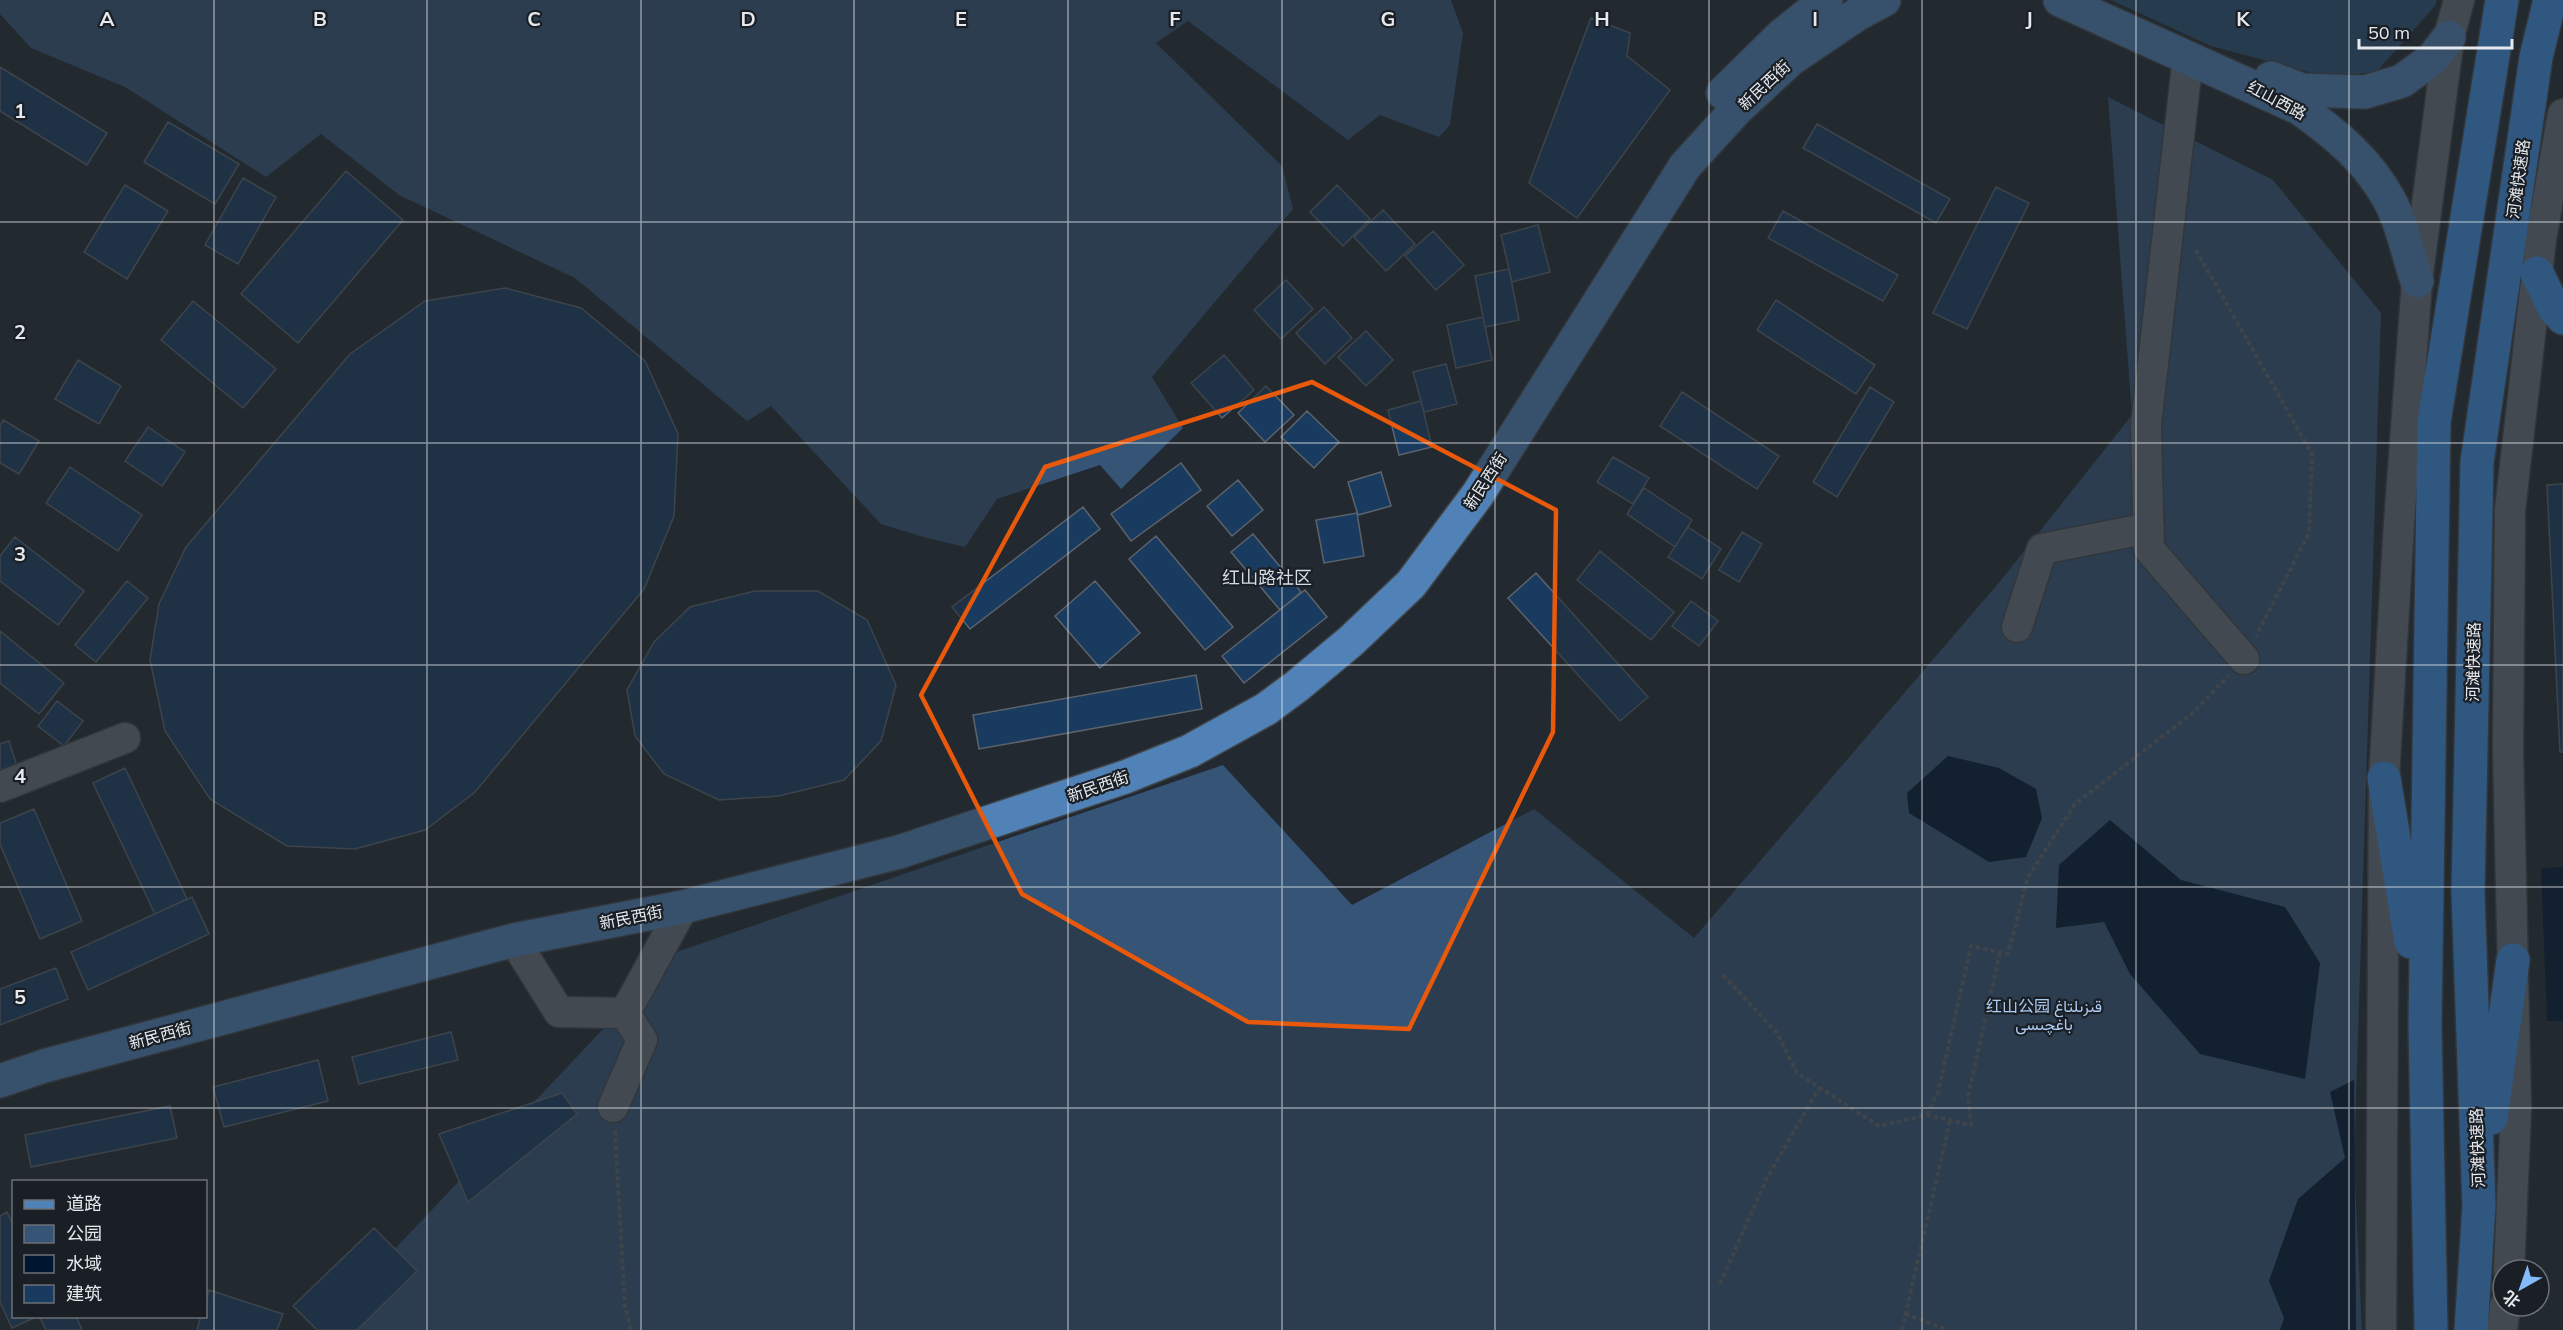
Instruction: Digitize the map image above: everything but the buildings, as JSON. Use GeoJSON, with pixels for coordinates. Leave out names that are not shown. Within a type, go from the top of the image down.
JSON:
{"type":"FeatureCollection","features":[{"type":"Feature","properties":{"kind":"highway"},"geometry":{"type":"LineString","coordinates":[[2431,1330],[2425,1024],[2434,422],[2502,0]]}},
{"type":"Feature","properties":{"kind":"highway","name":"河滩快速路"},"geometry":{"type":"LineString","coordinates":[[2470,1330],[2479,1206],[2468,893],[2477,462],[2536,57],[2550,0]]}},
{"type":"Feature","properties":{"kind":"highway"},"geometry":{"type":"LineString","coordinates":[[2537,273],[2554,308],[2563,318]]}},
{"type":"Feature","properties":{"kind":"highway"},"geometry":{"type":"LineString","coordinates":[[2384,778],[2425,1024]]}},
{"type":"Feature","properties":{"kind":"highway"},"geometry":{"type":"LineString","coordinates":[[2479,1206],[2513,960]]}},
{"type":"Feature","properties":{"kind":"main road","name":"新民西街"},"geometry":{"type":"LineString","coordinates":[[0,1060],[506,924],[702,886],[952,815],[1136,755],[1213,720],[1283,673],[1335,631],[1382,585],[1438,514],[1681,141],[1730,86],[1781,36],[1826,0]]}},
{"type":"Feature","properties":{"kind":"main road","name":"新民西街"},"geometry":{"type":"LineString","coordinates":[[0,1081],[44,1066],[514,940],[683,907],[899,852],[1125,777],[1199,747],[1266,709],[1378,617],[1411,584],[1478,494],[1685,166],[1737,109],[1791,59],[1856,15],[1884,0]]}},
{"type":"Feature","properties":{"kind":"main road","name":"红山西路"},"geometry":{"type":"LineString","coordinates":[[2060,0],[2299,108],[2333,132],[2364,161],[2391,203],[2417,281]]}},
{"type":"Feature","properties":{"kind":"main road","name":"红山西路"},"geometry":{"type":"LineString","coordinates":[[2094,0],[2182,41],[2302,90],[2365,92],[2402,81],[2432,59],[2450,37]]}},
{"type":"Feature","properties":{"kind":"street"},"geometry":{"type":"LineString","coordinates":[[2382,1330],[2384,778],[2399,512],[2417,281],[2450,37],[2459,0]]}},
{"type":"Feature","properties":{"kind":"street"},"geometry":{"type":"LineString","coordinates":[[2188,57],[2146,425],[2149,549],[2244,659]]}},
{"type":"Feature","properties":{"kind":"street"},"geometry":{"type":"LineString","coordinates":[[2510,1258],[2516,1108],[2508,749],[2510,510],[2537,273],[2563,114]]}},
{"type":"Feature","properties":{"kind":"street"},"geometry":{"type":"LineString","coordinates":[[2017,627],[2042,549],[2149,528]]}},
{"type":"Feature","properties":{"kind":"street"},"geometry":{"type":"LineString","coordinates":[[0,787],[125,738]]}},
{"type":"Feature","properties":{"kind":"street"},"geometry":{"type":"LineString","coordinates":[[625,1012],[683,907]]}},
{"type":"Feature","properties":{"kind":"street"},"geometry":{"type":"LineString","coordinates":[[514,940],[560,1012],[625,1012]]}},
{"type":"Feature","properties":{"kind":"street"},"geometry":{"type":"LineString","coordinates":[[613,1107],[642,1040],[625,1012]]}},
{"type":"Feature","properties":{"kind":"path"},"geometry":{"type":"LineString","coordinates":[[1927,1115],[1938,1092],[1971,946],[2008,954],[2028,877],[2075,804],[2194,712],[2244,659],[2309,533],[2312,454],[2196,250]]}},
{"type":"Feature","properties":{"kind":"path"},"geometry":{"type":"LineString","coordinates":[[1723,975],[1777,1033],[1797,1073],[1879,1126],[1927,1115],[1971,1125],[1968,1096],[2000,952]]}},
{"type":"Feature","properties":{"kind":"path"},"geometry":{"type":"LineString","coordinates":[[1720,1284],[1766,1180],[1820,1088]]}},
{"type":"Feature","properties":{"kind":"path"},"geometry":{"type":"LineString","coordinates":[[613,1107],[625,1307],[631,1330]]}},
{"type":"Feature","properties":{"kind":"path"},"geometry":{"type":"LineString","coordinates":[[1902,1330],[1950,1121]]}},
{"type":"Feature","properties":{"kind":"path"},"geometry":{"type":"LineString","coordinates":[[1905,1314],[1948,1330]]}},
{"type":"Feature","properties":{"kind":"highlighted area"},"geometry":{"type":"Polygon","coordinates":[[[1312,382],[1556,510],[1553,732],[1409,1029],[1248,1022],[1022,894],[921,695],[1045,467],[1312,382]]]}},
{"type":"Feature","properties":{"kind":"green space"},"geometry":{"type":"Polygon","coordinates":[[[0,0],[1451,0],[1463,33],[1450,125],[1439,137],[1380,115],[1348,140],[1188,21],[1156,43],[1282,166],[1293,209],[1152,377],[1183,428],[1121,489],[1100,465],[997,499],[965,547],[881,524],[771,406],[747,421],[575,278],[399,195],[321,134],[266,177],[125,87],[31,48],[0,14],[0,0]]]}},
{"type":"Feature","properties":{"kind":"green space","name":"红山公园 قىزىلتاغ باغچىسى"},"geometry":{"type":"Polygon","coordinates":[[[2108,97],[2273,180],[2381,313],[2354,1161],[2362,1330],[318,1330],[676,952],[1223,765],[1352,905],[1534,809],[1694,938],[2002,579],[2132,415],[2108,97]]]}},
{"type":"Feature","properties":{"kind":"shaded area"},"geometry":{"type":"Polygon","coordinates":[[[2111,0],[2437,0],[2435,6],[2377,71],[2331,78],[2211,46],[2111,0]]]}},
{"type":"Feature","properties":{"kind":"water"},"geometry":{"type":"Polygon","coordinates":[[[1948,756],[1999,768],[2036,789],[2042,818],[2026,857],[1989,862],[1909,813],[1907,793],[1948,756]]]}},
{"type":"Feature","properties":{"kind":"water"},"geometry":{"type":"Polygon","coordinates":[[[2110,820],[2181,880],[2285,907],[2320,963],[2305,1079],[2200,1054],[2130,974],[2104,922],[2056,928],[2059,865],[2110,820]]]}},
{"type":"Feature","properties":{"kind":"water"},"geometry":{"type":"Polygon","coordinates":[[[2563,867],[2563,1021],[2547,1021],[2541,868],[2563,867]]]}},
{"type":"Feature","properties":{"kind":"water"},"geometry":{"type":"Polygon","coordinates":[[[2354,1080],[2356,1330],[2280,1330],[2284,1318],[2269,1281],[2298,1199],[2345,1158],[2330,1092],[2354,1080]]]}},
{"type":"Feature","properties":{"kind":"district","name":"红山路社区"},"geometry":{"type":"Point","coordinates":[1267,578]}}]}
